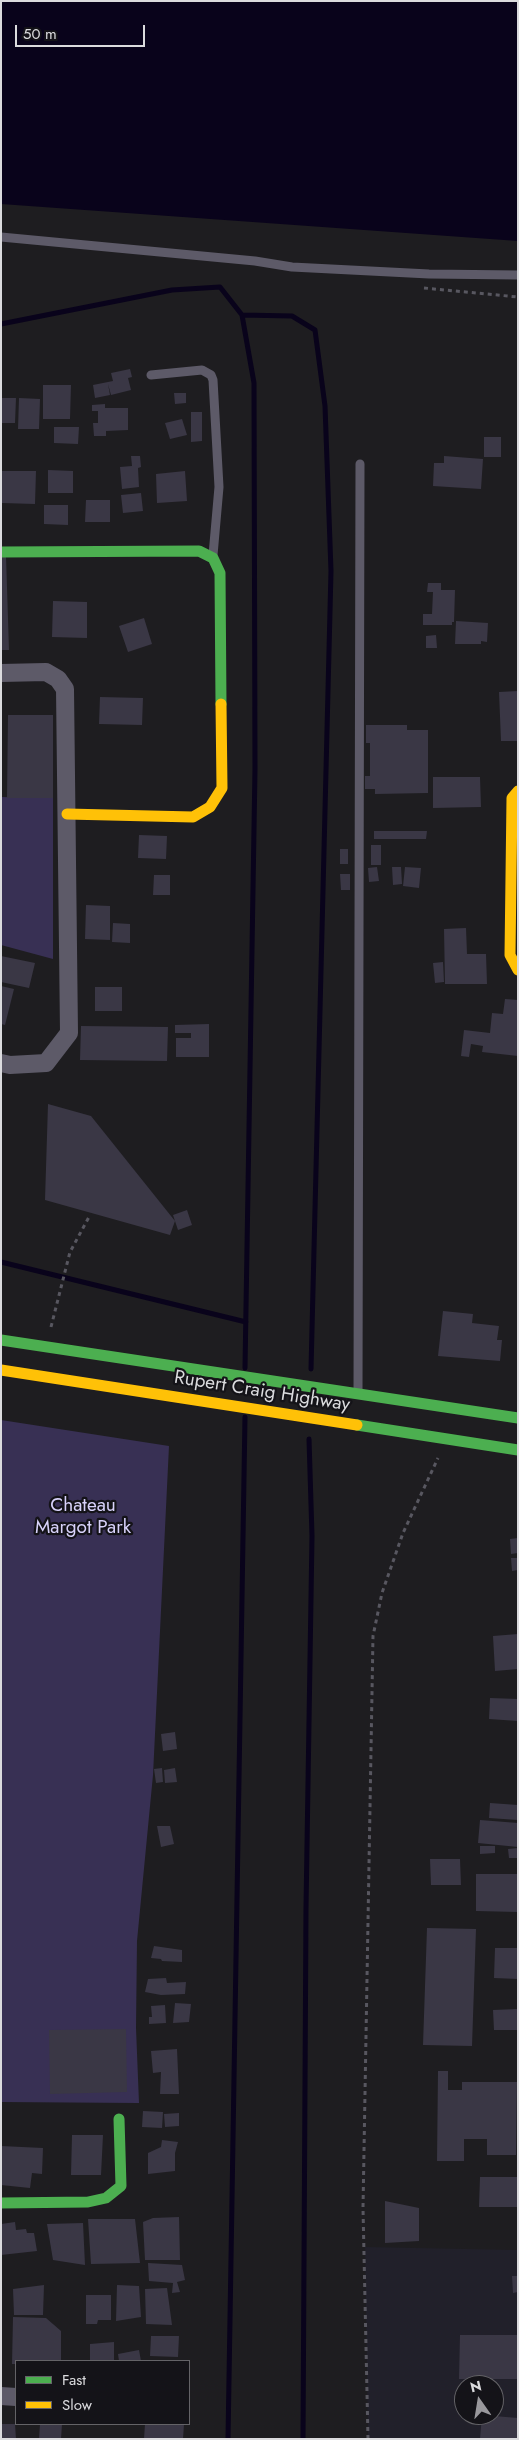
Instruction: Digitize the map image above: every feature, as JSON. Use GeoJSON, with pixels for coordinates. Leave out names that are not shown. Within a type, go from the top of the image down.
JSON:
{"type":"FeatureCollection","features":[{"type":"Feature","properties":{"kind":"main road"},"geometry":{"type":"LineString","coordinates":[[1,552],[199,551],[213,558],[220,573],[222,788],[210,808],[193,817],[67,814]]}},
{"type":"Feature","properties":{"kind":"main road"},"geometry":{"type":"LineString","coordinates":[[518,791],[512,798],[510,955],[518,970]]}},
{"type":"Feature","properties":{"kind":"main road","name":"Rupert Craig Highway"},"geometry":{"type":"LineString","coordinates":[[1,1340],[518,1418]]}},
{"type":"Feature","properties":{"kind":"main road","name":"Rupert Craig Highway"},"geometry":{"type":"LineString","coordinates":[[1,1370],[212,1401],[518,1450]]}},
{"type":"Feature","properties":{"kind":"main road"},"geometry":{"type":"LineString","coordinates":[[1,2203],[88,2202],[106,2198],[121,2186],[119,2119]]}},
{"type":"Feature","properties":{"kind":"street"},"geometry":{"type":"LineString","coordinates":[[1,673],[46,672],[58,678],[65,689],[69,1033],[46,1064],[10,1065],[1,1063]]}},
{"type":"Feature","properties":{"kind":"street"},"geometry":{"type":"LineString","coordinates":[[1,2396],[15,2397]]}},
{"type":"Feature","properties":{"kind":"lane"},"geometry":{"type":"LineString","coordinates":[[1,237],[255,260],[292,267],[429,274],[518,275]]}},
{"type":"Feature","properties":{"kind":"lane"},"geometry":{"type":"LineString","coordinates":[[151,375],[202,370],[211,375],[213,380],[219,487],[213,558]]}},
{"type":"Feature","properties":{"kind":"lane"},"geometry":{"type":"LineString","coordinates":[[358,1394],[360,464]]}},
{"type":"Feature","properties":{"kind":"path"},"geometry":{"type":"LineString","coordinates":[[57,1304],[70,1252],[89,1217]]}},
{"type":"Feature","properties":{"kind":"path"},"geometry":{"type":"LineString","coordinates":[[368,2439],[368,2357],[363,2208],[373,1636],[382,1593],[403,1533],[446,1439]]}},
{"type":"Feature","properties":{"kind":"shaded area"},"geometry":{"type":"Polygon","coordinates":[[[1,1],[518,1],[518,241],[1,204],[1,1]]]}},
{"type":"Feature","properties":{"kind":"shaded area"},"geometry":{"type":"Polygon","coordinates":[[[365,2247],[518,2250],[518,2439],[368,2439],[365,2247]]]}},
{"type":"Feature","properties":{"kind":"green space"},"geometry":{"type":"Polygon","coordinates":[[[1,797],[53,798],[53,959],[1,945],[1,797]]]}},
{"type":"Feature","properties":{"kind":"green space","name":"Chateau Margot Park"},"geometry":{"type":"Polygon","coordinates":[[[1,1420],[169,1446],[153,1775],[137,1941],[136,2028],[139,2103],[1,2102],[1,1420]]]}},
{"type":"Feature","properties":{"kind":"building"},"geometry":{"type":"Polygon","coordinates":[[[130,369],[132,377],[128,378],[131,390],[111,395],[108,384],[110,395],[95,398],[93,385],[113,381],[111,373],[130,369]]]}},
{"type":"Feature","properties":{"kind":"building"},"geometry":{"type":"Polygon","coordinates":[[[43,385],[71,385],[70,419],[43,419],[43,385]]]}},
{"type":"Feature","properties":{"kind":"building"},"geometry":{"type":"Polygon","coordinates":[[[174,393],[186,393],[186,403],[175,404],[174,393]]]}},
{"type":"Feature","properties":{"kind":"building"},"geometry":{"type":"Polygon","coordinates":[[[1,398],[16,398],[15,423],[1,423],[1,398]]]}},
{"type":"Feature","properties":{"kind":"building"},"geometry":{"type":"Polygon","coordinates":[[[19,398],[40,399],[39,429],[18,429],[19,398]]]}},
{"type":"Feature","properties":{"kind":"building"},"geometry":{"type":"Polygon","coordinates":[[[105,404],[105,408],[128,408],[128,430],[106,431],[106,436],[94,436],[93,423],[98,423],[98,411],[92,411],[92,405],[105,404]]]}},
{"type":"Feature","properties":{"kind":"building"},"geometry":{"type":"Polygon","coordinates":[[[191,412],[202,412],[202,441],[191,442],[191,412]]]}},
{"type":"Feature","properties":{"kind":"building"},"geometry":{"type":"Polygon","coordinates":[[[182,419],[187,435],[170,439],[165,423],[182,419]]]}},
{"type":"Feature","properties":{"kind":"building"},"geometry":{"type":"Polygon","coordinates":[[[54,427],[79,427],[78,444],[54,443],[54,427]]]}},
{"type":"Feature","properties":{"kind":"building"},"geometry":{"type":"Polygon","coordinates":[[[484,437],[501,437],[501,457],[484,457],[484,437]]]}},
{"type":"Feature","properties":{"kind":"building"},"geometry":{"type":"Polygon","coordinates":[[[131,456],[140,456],[141,467],[138,468],[139,487],[122,489],[120,467],[132,466],[131,456]]]}},
{"type":"Feature","properties":{"kind":"building"},"geometry":{"type":"Polygon","coordinates":[[[444,456],[483,459],[481,489],[433,486],[434,463],[444,463],[444,456]]]}},
{"type":"Feature","properties":{"kind":"building"},"geometry":{"type":"Polygon","coordinates":[[[48,470],[73,471],[73,493],[48,493],[48,470]]]}},
{"type":"Feature","properties":{"kind":"building"},"geometry":{"type":"Polygon","coordinates":[[[2,471],[36,471],[35,504],[2,503],[2,471]]]}},
{"type":"Feature","properties":{"kind":"building"},"geometry":{"type":"Polygon","coordinates":[[[185,471],[187,501],[157,503],[156,474],[185,471]]]}},
{"type":"Feature","properties":{"kind":"building"},"geometry":{"type":"Polygon","coordinates":[[[141,493],[143,511],[123,513],[121,495],[141,493]]]}},
{"type":"Feature","properties":{"kind":"building"},"geometry":{"type":"Polygon","coordinates":[[[86,500],[110,500],[110,522],[85,522],[86,500]]]}},
{"type":"Feature","properties":{"kind":"building"},"geometry":{"type":"Polygon","coordinates":[[[44,505],[68,505],[68,525],[44,524],[44,505]]]}},
{"type":"Feature","properties":{"kind":"building"},"geometry":{"type":"Polygon","coordinates":[[[1,556],[6,556],[9,650],[1,650],[1,556]]]}},
{"type":"Feature","properties":{"kind":"building"},"geometry":{"type":"Polygon","coordinates":[[[428,583],[441,583],[441,590],[455,590],[454,622],[452,622],[452,625],[423,625],[423,614],[432,614],[433,592],[427,592],[428,583]]]}},
{"type":"Feature","properties":{"kind":"building"},"geometry":{"type":"Polygon","coordinates":[[[53,601],[87,602],[87,638],[52,637],[53,601]]]}},
{"type":"Feature","properties":{"kind":"building"},"geometry":{"type":"Polygon","coordinates":[[[144,618],[152,644],[128,652],[119,626],[144,618]]]}},
{"type":"Feature","properties":{"kind":"building"},"geometry":{"type":"Polygon","coordinates":[[[456,621],[488,623],[487,642],[481,641],[481,644],[455,644],[456,621]]]}},
{"type":"Feature","properties":{"kind":"building"},"geometry":{"type":"Polygon","coordinates":[[[436,635],[437,648],[426,648],[426,636],[436,635]]]}},
{"type":"Feature","properties":{"kind":"building"},"geometry":{"type":"Polygon","coordinates":[[[518,691],[518,741],[501,741],[499,692],[518,691]]]}},
{"type":"Feature","properties":{"kind":"building"},"geometry":{"type":"Polygon","coordinates":[[[100,697],[143,698],[142,725],[99,724],[100,697]]]}},
{"type":"Feature","properties":{"kind":"building"},"geometry":{"type":"Polygon","coordinates":[[[8,715],[53,715],[53,798],[7,798],[8,715]]]}},
{"type":"Feature","properties":{"kind":"building"},"geometry":{"type":"Polygon","coordinates":[[[366,725],[407,725],[407,730],[428,730],[428,793],[375,794],[375,789],[365,789],[365,776],[370,776],[370,743],[366,743],[366,725]]]}},
{"type":"Feature","properties":{"kind":"building"},"geometry":{"type":"Polygon","coordinates":[[[433,777],[480,777],[481,807],[433,808],[433,777]]]}},
{"type":"Feature","properties":{"kind":"building"},"geometry":{"type":"Polygon","coordinates":[[[374,831],[427,831],[426,839],[374,839],[374,831]]]}},
{"type":"Feature","properties":{"kind":"building"},"geometry":{"type":"Polygon","coordinates":[[[139,835],[167,836],[166,859],[138,858],[139,835]]]}},
{"type":"Feature","properties":{"kind":"building"},"geometry":{"type":"Polygon","coordinates":[[[371,845],[381,845],[381,865],[371,865],[371,845]]]}},
{"type":"Feature","properties":{"kind":"building"},"geometry":{"type":"Polygon","coordinates":[[[340,849],[348,849],[348,864],[340,864],[340,849]]]}},
{"type":"Feature","properties":{"kind":"building"},"geometry":{"type":"Polygon","coordinates":[[[377,867],[379,881],[369,882],[368,868],[377,867]]]}},
{"type":"Feature","properties":{"kind":"building"},"geometry":{"type":"Polygon","coordinates":[[[392,867],[401,867],[402,884],[393,885],[392,867]]]}},
{"type":"Feature","properties":{"kind":"building"},"geometry":{"type":"Polygon","coordinates":[[[405,867],[421,868],[419,888],[403,886],[405,867]]]}},
{"type":"Feature","properties":{"kind":"building"},"geometry":{"type":"Polygon","coordinates":[[[340,874],[350,874],[350,890],[341,890],[340,874]]]}},
{"type":"Feature","properties":{"kind":"building"},"geometry":{"type":"Polygon","coordinates":[[[154,875],[170,875],[170,895],[153,895],[154,875]]]}},
{"type":"Feature","properties":{"kind":"building"},"geometry":{"type":"Polygon","coordinates":[[[86,905],[110,906],[110,940],[85,939],[86,905]]]}},
{"type":"Feature","properties":{"kind":"building"},"geometry":{"type":"Polygon","coordinates":[[[113,923],[130,924],[130,943],[112,942],[113,923]]]}},
{"type":"Feature","properties":{"kind":"building"},"geometry":{"type":"Polygon","coordinates":[[[466,928],[467,954],[486,954],[487,984],[445,984],[444,929],[466,928]]]}},
{"type":"Feature","properties":{"kind":"building"},"geometry":{"type":"Polygon","coordinates":[[[1,956],[35,963],[29,988],[1,982],[1,956]]]}},
{"type":"Feature","properties":{"kind":"building"},"geometry":{"type":"Polygon","coordinates":[[[443,962],[444,982],[435,983],[433,963],[443,962]]]}},
{"type":"Feature","properties":{"kind":"building"},"geometry":{"type":"Polygon","coordinates":[[[1,986],[14,989],[5,1025],[1,1024],[1,986]]]}},
{"type":"Feature","properties":{"kind":"building"},"geometry":{"type":"Polygon","coordinates":[[[95,987],[122,987],[122,1011],[95,1011],[95,987]]]}},
{"type":"Feature","properties":{"kind":"building"},"geometry":{"type":"Polygon","coordinates":[[[505,999],[518,1000],[518,1056],[482,1052],[483,1046],[471,1044],[469,1057],[461,1056],[464,1030],[490,1033],[492,1013],[503,1014],[505,999]]]}},
{"type":"Feature","properties":{"kind":"building"},"geometry":{"type":"Polygon","coordinates":[[[209,1024],[209,1057],[176,1057],[176,1038],[191,1038],[191,1033],[175,1033],[175,1025],[209,1024]]]}},
{"type":"Feature","properties":{"kind":"building"},"geometry":{"type":"Polygon","coordinates":[[[81,1026],[168,1027],[167,1061],[80,1060],[81,1026]]]}},
{"type":"Feature","properties":{"kind":"building"},"geometry":{"type":"Polygon","coordinates":[[[48,1104],[91,1116],[175,1221],[170,1235],[45,1200],[48,1104]]]}},
{"type":"Feature","properties":{"kind":"building"},"geometry":{"type":"Polygon","coordinates":[[[187,1210],[192,1225],[178,1230],[173,1215],[187,1210]]]}},
{"type":"Feature","properties":{"kind":"building"},"geometry":{"type":"Polygon","coordinates":[[[443,1311],[473,1314],[472,1323],[499,1326],[497,1340],[502,1340],[500,1361],[438,1356],[443,1311]]]}},
{"type":"Feature","properties":{"kind":"building"},"geometry":{"type":"Polygon","coordinates":[[[518,1538],[518,1553],[511,1554],[510,1539],[518,1538]]]}},
{"type":"Feature","properties":{"kind":"building"},"geometry":{"type":"Polygon","coordinates":[[[511,1558],[518,1558],[518,1570],[512,1571],[511,1558]]]}},
{"type":"Feature","properties":{"kind":"building"},"geometry":{"type":"Polygon","coordinates":[[[518,1634],[518,1669],[495,1671],[493,1636],[518,1634]]]}},
{"type":"Feature","properties":{"kind":"building"},"geometry":{"type":"Polygon","coordinates":[[[490,1698],[518,1699],[518,1721],[489,1719],[490,1698]]]}},
{"type":"Feature","properties":{"kind":"building"},"geometry":{"type":"Polygon","coordinates":[[[175,1732],[177,1749],[163,1751],[161,1734],[175,1732]]]}},
{"type":"Feature","properties":{"kind":"building"},"geometry":{"type":"Polygon","coordinates":[[[162,1768],[163,1782],[156,1783],[154,1769],[162,1768]]]}},
{"type":"Feature","properties":{"kind":"building"},"geometry":{"type":"Polygon","coordinates":[[[175,1768],[177,1782],[165,1783],[164,1770],[175,1768]]]}},
{"type":"Feature","properties":{"kind":"building"},"geometry":{"type":"Polygon","coordinates":[[[490,1803],[518,1805],[518,1820],[489,1818],[490,1803]]]}},
{"type":"Feature","properties":{"kind":"building"},"geometry":{"type":"Polygon","coordinates":[[[480,1820],[518,1823],[518,1847],[478,1843],[480,1820]]]}},
{"type":"Feature","properties":{"kind":"building"},"geometry":{"type":"Polygon","coordinates":[[[157,1826],[170,1826],[174,1844],[161,1847],[157,1826]]]}},
{"type":"Feature","properties":{"kind":"building"},"geometry":{"type":"Polygon","coordinates":[[[480,1846],[495,1846],[495,1853],[480,1854],[480,1846]]]}},
{"type":"Feature","properties":{"kind":"building"},"geometry":{"type":"Polygon","coordinates":[[[518,1848],[518,1858],[509,1858],[508,1849],[518,1848]]]}},
{"type":"Feature","properties":{"kind":"building"},"geometry":{"type":"Polygon","coordinates":[[[430,1859],[460,1859],[461,1885],[431,1885],[430,1859]]]}},
{"type":"Feature","properties":{"kind":"building"},"geometry":{"type":"Polygon","coordinates":[[[476,1874],[518,1874],[518,1912],[476,1911],[476,1874]]]}},
{"type":"Feature","properties":{"kind":"building"},"geometry":{"type":"Polygon","coordinates":[[[427,1928],[476,1929],[472,2046],[423,2045],[427,1928]]]}},
{"type":"Feature","properties":{"kind":"building"},"geometry":{"type":"Polygon","coordinates":[[[154,1946],[182,1950],[182,1962],[162,1961],[161,1959],[151,1958],[154,1946]]]}},
{"type":"Feature","properties":{"kind":"building"},"geometry":{"type":"Polygon","coordinates":[[[495,1948],[518,1948],[518,1979],[494,1978],[495,1948]]]}},
{"type":"Feature","properties":{"kind":"building"},"geometry":{"type":"Polygon","coordinates":[[[166,1978],[167,1983],[186,1982],[185,1994],[161,1995],[145,1992],[148,1979],[166,1978]]]}},
{"type":"Feature","properties":{"kind":"building"},"geometry":{"type":"Polygon","coordinates":[[[175,2003],[191,2004],[189,2022],[173,2023],[175,2003]]]}},
{"type":"Feature","properties":{"kind":"building"},"geometry":{"type":"Polygon","coordinates":[[[165,2005],[166,2023],[149,2024],[149,2017],[152,2017],[151,2006],[165,2005]]]}},
{"type":"Feature","properties":{"kind":"building"},"geometry":{"type":"Polygon","coordinates":[[[518,2009],[518,2030],[494,2030],[493,2010],[518,2009]]]}},
{"type":"Feature","properties":{"kind":"building"},"geometry":{"type":"Polygon","coordinates":[[[126,2029],[127,2092],[50,2094],[49,2030],[126,2029]]]}},
{"type":"Feature","properties":{"kind":"building"},"geometry":{"type":"Polygon","coordinates":[[[177,2049],[179,2094],[160,2094],[161,2072],[153,2073],[151,2051],[177,2049]]]}},
{"type":"Feature","properties":{"kind":"building"},"geometry":{"type":"Polygon","coordinates":[[[438,2071],[448,2071],[448,2090],[462,2090],[462,2082],[517,2082],[516,2155],[487,2155],[487,2139],[464,2139],[464,2161],[437,2161],[438,2071]]]}},
{"type":"Feature","properties":{"kind":"building"},"geometry":{"type":"Polygon","coordinates":[[[143,2111],[163,2112],[162,2128],[142,2127],[143,2111]]]}},
{"type":"Feature","properties":{"kind":"building"},"geometry":{"type":"Polygon","coordinates":[[[179,2113],[179,2126],[165,2127],[164,2114],[179,2113]]]}},
{"type":"Feature","properties":{"kind":"building"},"geometry":{"type":"Polygon","coordinates":[[[72,2135],[103,2135],[101,2175],[71,2175],[72,2135]]]}},
{"type":"Feature","properties":{"kind":"building"},"geometry":{"type":"Polygon","coordinates":[[[162,2140],[178,2142],[175,2153],[175,2171],[148,2174],[148,2153],[161,2147],[162,2140]]]}},
{"type":"Feature","properties":{"kind":"building"},"geometry":{"type":"Polygon","coordinates":[[[1,2146],[43,2148],[42,2174],[32,2173],[30,2188],[1,2185],[1,2146]]]}},
{"type":"Feature","properties":{"kind":"building"},"geometry":{"type":"Polygon","coordinates":[[[480,2177],[518,2177],[518,2207],[479,2207],[480,2177]]]}},
{"type":"Feature","properties":{"kind":"building"},"geometry":{"type":"Polygon","coordinates":[[[385,2201],[419,2208],[419,2241],[385,2243],[385,2201]]]}},
{"type":"Feature","properties":{"kind":"building"},"geometry":{"type":"Polygon","coordinates":[[[179,2217],[180,2260],[145,2260],[143,2222],[153,2218],[179,2217]]]}},
{"type":"Feature","properties":{"kind":"building"},"geometry":{"type":"Polygon","coordinates":[[[88,2219],[135,2219],[140,2263],[91,2264],[88,2219]]]}},
{"type":"Feature","properties":{"kind":"building"},"geometry":{"type":"Polygon","coordinates":[[[15,2222],[16,2230],[26,2229],[27,2233],[34,2233],[37,2251],[1,2255],[1,2224],[15,2222]]]}},
{"type":"Feature","properties":{"kind":"building"},"geometry":{"type":"Polygon","coordinates":[[[83,2223],[85,2265],[53,2260],[47,2224],[83,2223]]]}},
{"type":"Feature","properties":{"kind":"building"},"geometry":{"type":"Polygon","coordinates":[[[148,2263],[182,2265],[185,2280],[177,2282],[180,2292],[172,2293],[173,2283],[149,2281],[148,2263]]]}},
{"type":"Feature","properties":{"kind":"building"},"geometry":{"type":"Polygon","coordinates":[[[512,2276],[518,2276],[518,2292],[513,2293],[512,2276]]]}},
{"type":"Feature","properties":{"kind":"building"},"geometry":{"type":"Polygon","coordinates":[[[44,2285],[43,2315],[14,2315],[13,2289],[44,2285]]]}},
{"type":"Feature","properties":{"kind":"building"},"geometry":{"type":"Polygon","coordinates":[[[117,2285],[139,2286],[141,2317],[116,2321],[117,2285]]]}},
{"type":"Feature","properties":{"kind":"building"},"geometry":{"type":"Polygon","coordinates":[[[167,2288],[172,2325],[146,2324],[145,2289],[167,2288]]]}},
{"type":"Feature","properties":{"kind":"building"},"geometry":{"type":"Polygon","coordinates":[[[86,2295],[111,2295],[111,2320],[98,2320],[97,2324],[86,2324],[86,2295]]]}},
{"type":"Feature","properties":{"kind":"building"},"geometry":{"type":"Polygon","coordinates":[[[13,2317],[46,2318],[61,2331],[61,2360],[15,2360],[15,2364],[12,2364],[13,2317]]]}},
{"type":"Feature","properties":{"kind":"building"},"geometry":{"type":"Polygon","coordinates":[[[460,2335],[518,2335],[518,2379],[504,2379],[504,2375],[459,2375],[460,2335]]]}},
{"type":"Feature","properties":{"kind":"building"},"geometry":{"type":"Polygon","coordinates":[[[151,2336],[179,2336],[178,2357],[150,2356],[151,2336]]]}},
{"type":"Feature","properties":{"kind":"building"},"geometry":{"type":"Polygon","coordinates":[[[114,2342],[114,2360],[90,2360],[90,2344],[114,2342]]]}},
{"type":"Feature","properties":{"kind":"building"},"geometry":{"type":"Polygon","coordinates":[[[139,2350],[141,2360],[119,2360],[118,2354],[139,2350]]]}},
{"type":"Feature","properties":{"kind":"building"},"geometry":{"type":"Polygon","coordinates":[[[504,2417],[518,2418],[518,2439],[480,2439],[481,2425],[504,2425],[504,2417]]]}},
{"type":"Feature","properties":{"kind":"building"},"geometry":{"type":"Polygon","coordinates":[[[1,2424],[15,2424],[16,2439],[1,2439],[1,2424]]]}},
{"type":"Feature","properties":{"kind":"building"},"geometry":{"type":"Polygon","coordinates":[[[40,2425],[62,2425],[61,2439],[39,2439],[40,2425]]]}},
{"type":"Feature","properties":{"kind":"building"},"geometry":{"type":"Polygon","coordinates":[[[145,2425],[184,2425],[183,2439],[144,2439],[145,2425]]]}},
{"type":"Feature","properties":{"kind":"waterway"},"geometry":{"type":"LineString","coordinates":[[1,324],[172,290],[220,287],[242,315],[254,383],[255,769],[245,1368]]}},
{"type":"Feature","properties":{"kind":"waterway"},"geometry":{"type":"LineString","coordinates":[[242,315],[292,316],[315,330],[325,406],[331,571],[311,1369]]}},
{"type":"Feature","properties":{"kind":"waterway"},"geometry":{"type":"LineString","coordinates":[[1,1262],[246,1322]]}},
{"type":"Feature","properties":{"kind":"waterway"},"geometry":{"type":"LineString","coordinates":[[228,2439],[245,1417]]}},
{"type":"Feature","properties":{"kind":"waterway"},"geometry":{"type":"LineString","coordinates":[[303,2439],[306,1908],[312,1536],[309,1439]]}},
{"type":"Feature","properties":{"kind":"traffic: fast"},"geometry":{"type":"LineString","coordinates":[[1,552],[199,551],[213,558],[220,573],[221,704]]}},
{"type":"Feature","properties":{"kind":"traffic: fast"},"geometry":{"type":"LineString","coordinates":[[1,1340],[518,1418]]}},
{"type":"Feature","properties":{"kind":"traffic: fast"},"geometry":{"type":"LineString","coordinates":[[357,1425],[518,1450]]}},
{"type":"Feature","properties":{"kind":"traffic: fast"},"geometry":{"type":"LineString","coordinates":[[1,2203],[88,2202],[106,2198],[121,2186],[119,2119]]}},
{"type":"Feature","properties":{"kind":"traffic: slow"},"geometry":{"type":"LineString","coordinates":[[67,814],[193,817],[210,807],[222,788],[221,704]]}},
{"type":"Feature","properties":{"kind":"traffic: slow"},"geometry":{"type":"LineString","coordinates":[[518,791],[512,798],[510,955],[518,970]]}},
{"type":"Feature","properties":{"kind":"traffic: slow"},"geometry":{"type":"LineString","coordinates":[[1,1370],[357,1425]]}}]}
